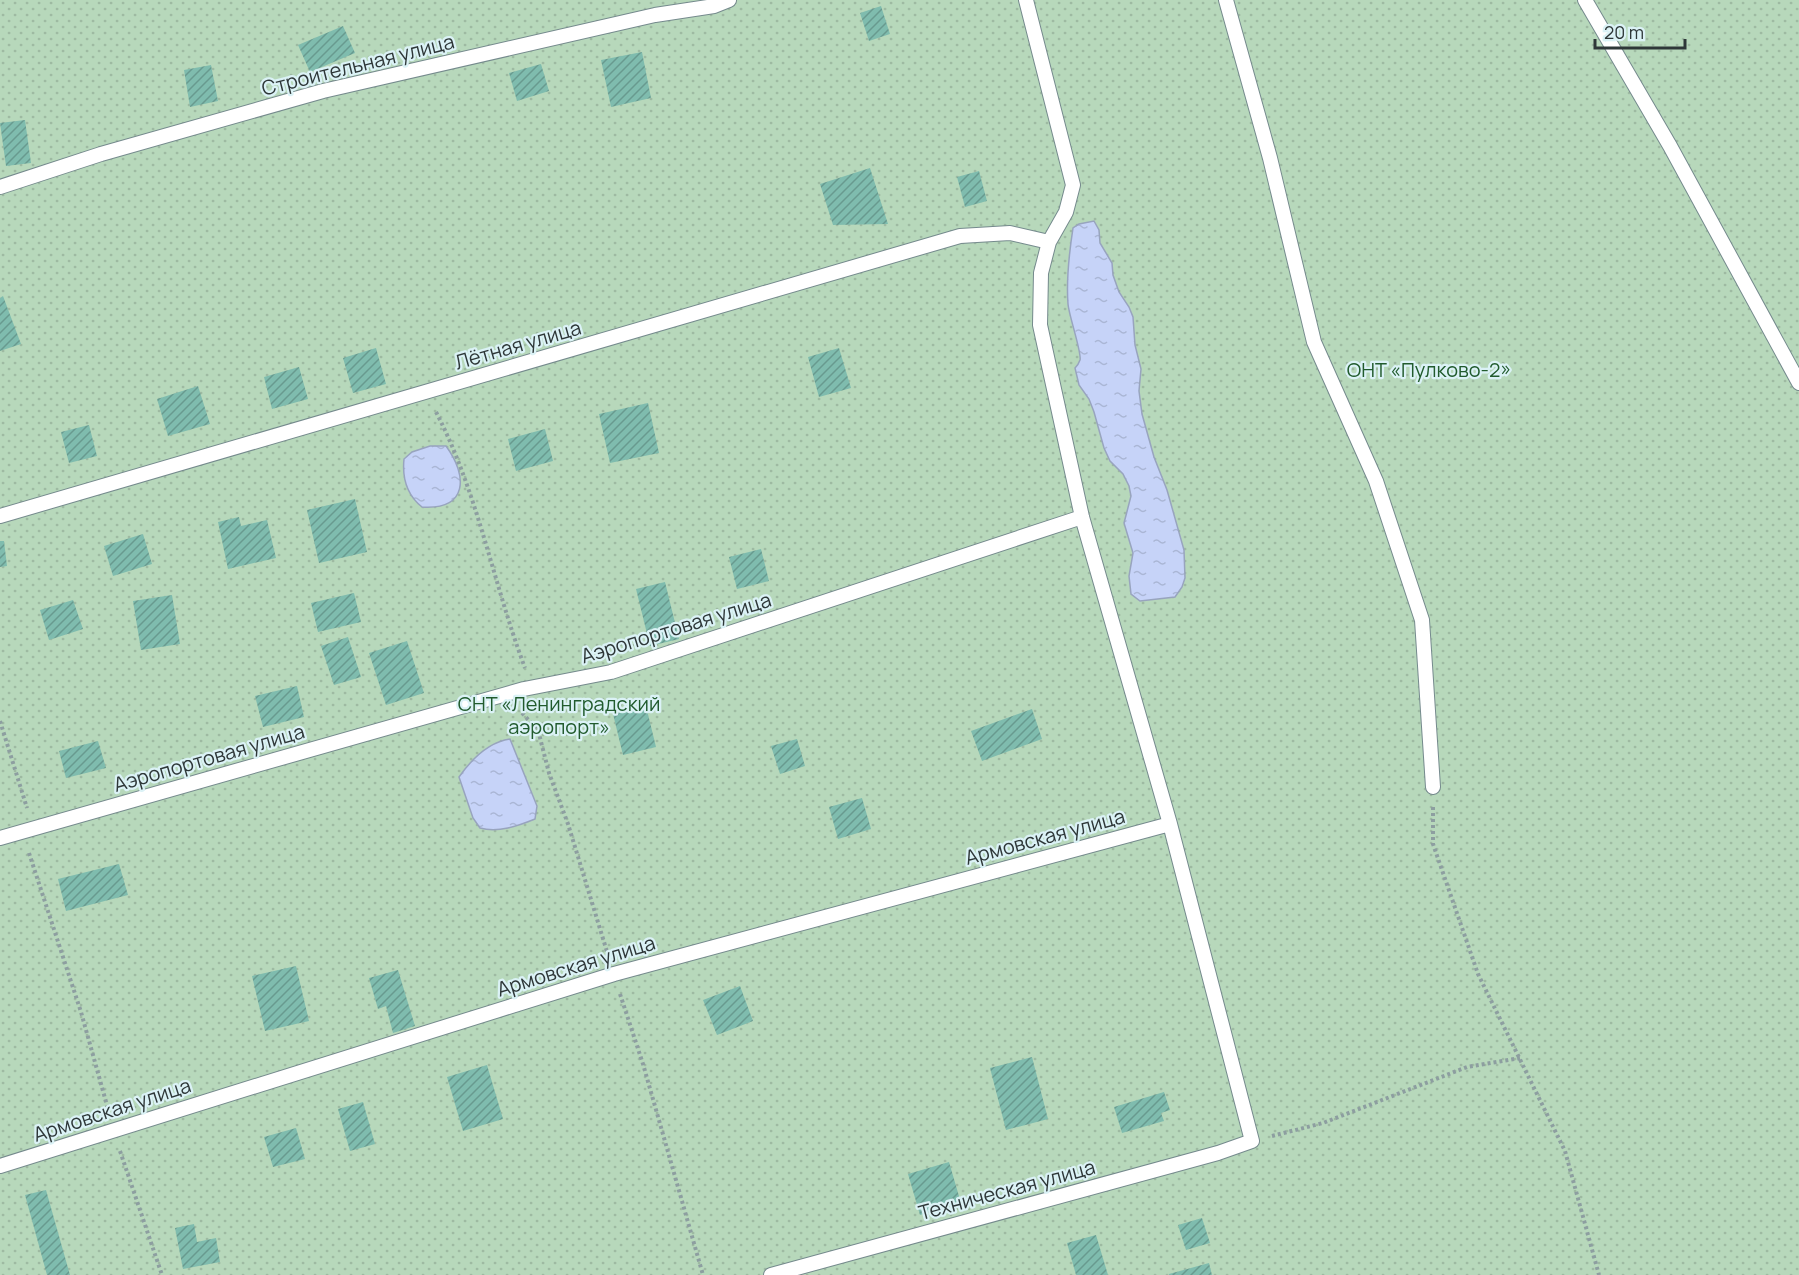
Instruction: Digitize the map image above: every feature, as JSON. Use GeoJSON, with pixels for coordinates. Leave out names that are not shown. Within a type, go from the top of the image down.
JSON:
{"type":"FeatureCollection","features":[{"type":"Feature","properties":{"kind":"lane","name":"Строительная улица"},"geometry":{"type":"LineString","coordinates":[[0,187],[101,154],[324,91],[655,15],[714,6],[729,0]]}},
{"type":"Feature","properties":{"kind":"lane"},"geometry":{"type":"LineString","coordinates":[[1026,0],[1073,185],[1066,212],[1049,242],[1041,273],[1040,325],[1082,517],[1170,824],[1252,1141]]}},
{"type":"Feature","properties":{"kind":"lane"},"geometry":{"type":"LineString","coordinates":[[1226,0],[1270,158],[1314,342],[1376,481],[1422,620],[1432,787]]}},
{"type":"Feature","properties":{"kind":"lane"},"geometry":{"type":"LineString","coordinates":[[1585,0],[1670,146],[1799,383]]}},
{"type":"Feature","properties":{"kind":"lane","name":"Лётная улица"},"geometry":{"type":"LineString","coordinates":[[0,516],[960,236],[1010,233],[1049,242]]}},
{"type":"Feature","properties":{"kind":"lane","name":"Аэропортовая улица"},"geometry":{"type":"LineString","coordinates":[[0,838],[524,689],[611,672],[1082,517]]}},
{"type":"Feature","properties":{"kind":"lane","name":"Армовская улица"},"geometry":{"type":"LineString","coordinates":[[0,1166],[614,974],[1170,824]]}},
{"type":"Feature","properties":{"kind":"lane","name":"Техническая улица"},"geometry":{"type":"LineString","coordinates":[[771,1275],[1218,1153],[1252,1141]]}},
{"type":"Feature","properties":{"kind":"path"},"geometry":{"type":"LineString","coordinates":[[425,392],[454,450],[472,500],[526,673],[519,710],[538,730],[549,773],[568,824],[643,1064],[703,1275]]}},
{"type":"Feature","properties":{"kind":"path"},"geometry":{"type":"LineString","coordinates":[[0,721],[28,831],[113,1130],[162,1275]]}},
{"type":"Feature","properties":{"kind":"path"},"geometry":{"type":"LineString","coordinates":[[1432,787],[1433,844],[1478,974],[1565,1151],[1599,1275]]}},
{"type":"Feature","properties":{"kind":"path"},"geometry":{"type":"LineString","coordinates":[[1252,1141],[1323,1123],[1467,1067],[1520,1058]]}},
{"type":"Feature","properties":{"kind":"green space","name":"СНТ «Ленинградский аэропорт»"},"geometry":{"type":"Polygon","coordinates":[[[0,0],[1799,0],[1799,1275],[0,1275],[0,0]]]}},
{"type":"Feature","properties":{"kind":"water"},"geometry":{"type":"Polygon","coordinates":[[[1094,221],[1099,230],[1100,243],[1112,263],[1113,275],[1119,292],[1133,317],[1135,345],[1141,369],[1139,391],[1142,414],[1184,550],[1185,578],[1175,597],[1140,601],[1131,594],[1129,576],[1133,553],[1124,523],[1131,496],[1129,486],[1123,474],[1110,461],[1104,448],[1094,412],[1089,399],[1079,385],[1075,368],[1080,361],[1080,356],[1068,304],[1070,247],[1073,228],[1079,224],[1094,221]]]}},
{"type":"Feature","properties":{"kind":"water"},"geometry":{"type":"Polygon","coordinates":[[[430,446],[446,446],[458,469],[460,489],[456,497],[448,503],[422,507],[412,497],[406,485],[404,459],[412,452],[430,446]]]}},
{"type":"Feature","properties":{"kind":"water"},"geometry":{"type":"Polygon","coordinates":[[[510,739],[537,806],[535,819],[501,829],[480,828],[473,818],[459,777],[481,753],[495,744],[510,739]]]}},
{"type":"Feature","properties":{"kind":"building"},"geometry":{"type":"Polygon","coordinates":[[[881,6],[890,34],[869,41],[860,13],[881,6]]]}},
{"type":"Feature","properties":{"kind":"building"},"geometry":{"type":"Polygon","coordinates":[[[343,26],[355,53],[310,72],[298,45],[343,26]]]}},
{"type":"Feature","properties":{"kind":"building"},"geometry":{"type":"Polygon","coordinates":[[[642,52],[651,98],[611,107],[601,60],[642,52]]]}},
{"type":"Feature","properties":{"kind":"building"},"geometry":{"type":"Polygon","coordinates":[[[541,64],[549,91],[517,101],[509,73],[541,64]]]}},
{"type":"Feature","properties":{"kind":"building"},"geometry":{"type":"Polygon","coordinates":[[[211,65],[218,101],[190,107],[184,70],[211,65]]]}},
{"type":"Feature","properties":{"kind":"building"},"geometry":{"type":"Polygon","coordinates":[[[25,120],[31,163],[6,166],[0,123],[25,120]]]}},
{"type":"Feature","properties":{"kind":"building"},"geometry":{"type":"Polygon","coordinates":[[[870,168],[888,224],[833,225],[820,184],[870,168]]]}},
{"type":"Feature","properties":{"kind":"building"},"geometry":{"type":"Polygon","coordinates":[[[979,171],[987,201],[965,207],[957,177],[979,171]]]}},
{"type":"Feature","properties":{"kind":"building"},"geometry":{"type":"Polygon","coordinates":[[[3,296],[21,344],[0,351],[0,298],[3,296]]]}},
{"type":"Feature","properties":{"kind":"building"},"geometry":{"type":"Polygon","coordinates":[[[376,348],[386,384],[353,393],[343,358],[376,348]]]}},
{"type":"Feature","properties":{"kind":"building"},"geometry":{"type":"Polygon","coordinates":[[[839,348],[851,388],[819,397],[808,357],[839,348]]]}},
{"type":"Feature","properties":{"kind":"building"},"geometry":{"type":"Polygon","coordinates":[[[299,367],[308,399],[272,409],[264,377],[299,367]]]}},
{"type":"Feature","properties":{"kind":"building"},"geometry":{"type":"Polygon","coordinates":[[[198,386],[210,424],[168,436],[157,399],[198,386]]]}},
{"type":"Feature","properties":{"kind":"building"},"geometry":{"type":"Polygon","coordinates":[[[648,403],[659,453],[610,463],[599,414],[648,403]]]}},
{"type":"Feature","properties":{"kind":"building"},"geometry":{"type":"Polygon","coordinates":[[[89,425],[97,456],[69,463],[61,432],[89,425]]]}},
{"type":"Feature","properties":{"kind":"building"},"geometry":{"type":"Polygon","coordinates":[[[545,429],[553,461],[516,471],[508,439],[545,429]]]}},
{"type":"Feature","properties":{"kind":"building"},"geometry":{"type":"Polygon","coordinates":[[[355,499],[367,552],[319,563],[307,510],[355,499]]]}},
{"type":"Feature","properties":{"kind":"building"},"geometry":{"type":"Polygon","coordinates":[[[239,517],[241,526],[267,520],[276,558],[228,569],[218,522],[239,517]]]}},
{"type":"Feature","properties":{"kind":"building"},"geometry":{"type":"Polygon","coordinates":[[[143,534],[152,564],[113,576],[104,546],[143,534]]]}},
{"type":"Feature","properties":{"kind":"building"},"geometry":{"type":"Polygon","coordinates":[[[0,541],[4,541],[7,566],[0,567],[0,541]]]}},
{"type":"Feature","properties":{"kind":"building"},"geometry":{"type":"Polygon","coordinates":[[[761,549],[769,581],[737,589],[729,557],[761,549]]]}},
{"type":"Feature","properties":{"kind":"building"},"geometry":{"type":"Polygon","coordinates":[[[665,582],[679,639],[650,646],[636,589],[665,582]]]}},
{"type":"Feature","properties":{"kind":"building"},"geometry":{"type":"Polygon","coordinates":[[[354,593],[361,622],[318,632],[311,603],[354,593]]]}},
{"type":"Feature","properties":{"kind":"building"},"geometry":{"type":"Polygon","coordinates":[[[172,595],[180,644],[141,650],[133,601],[172,595]]]}},
{"type":"Feature","properties":{"kind":"building"},"geometry":{"type":"Polygon","coordinates":[[[73,600],[83,629],[49,640],[40,610],[73,600]]]}},
{"type":"Feature","properties":{"kind":"building"},"geometry":{"type":"Polygon","coordinates":[[[348,637],[361,677],[334,685],[321,646],[348,637]]]}},
{"type":"Feature","properties":{"kind":"building"},"geometry":{"type":"Polygon","coordinates":[[[407,641],[424,693],[386,705],[369,653],[407,641]]]}},
{"type":"Feature","properties":{"kind":"building"},"geometry":{"type":"Polygon","coordinates":[[[297,686],[304,717],[263,727],[255,696],[297,686]]]}},
{"type":"Feature","properties":{"kind":"building"},"geometry":{"type":"Polygon","coordinates":[[[646,706],[656,747],[623,755],[613,714],[646,706]]]}},
{"type":"Feature","properties":{"kind":"building"},"geometry":{"type":"Polygon","coordinates":[[[1032,709],[1042,739],[982,761],[971,731],[1032,709]]]}},
{"type":"Feature","properties":{"kind":"building"},"geometry":{"type":"Polygon","coordinates":[[[797,739],[805,766],[780,774],[771,746],[797,739]]]}},
{"type":"Feature","properties":{"kind":"building"},"geometry":{"type":"Polygon","coordinates":[[[98,741],[106,768],[66,778],[59,751],[98,741]]]}},
{"type":"Feature","properties":{"kind":"building"},"geometry":{"type":"Polygon","coordinates":[[[862,798],[871,829],[838,839],[829,807],[862,798]]]}},
{"type":"Feature","properties":{"kind":"building"},"geometry":{"type":"Polygon","coordinates":[[[119,864],[128,895],[66,911],[58,879],[119,864]]]}},
{"type":"Feature","properties":{"kind":"building"},"geometry":{"type":"Polygon","coordinates":[[[296,966],[309,1021],[265,1031],[252,976],[296,966]]]}},
{"type":"Feature","properties":{"kind":"building"},"geometry":{"type":"Polygon","coordinates":[[[398,970],[415,1026],[393,1033],[386,1006],[378,1009],[369,978],[398,970]]]}},
{"type":"Feature","properties":{"kind":"building"},"geometry":{"type":"Polygon","coordinates":[[[740,986],[753,1021],[717,1035],[703,1000],[740,986]]]}},
{"type":"Feature","properties":{"kind":"building"},"geometry":{"type":"Polygon","coordinates":[[[1032,1057],[1048,1119],[1006,1130],[990,1068],[1032,1057]]]}},
{"type":"Feature","properties":{"kind":"building"},"geometry":{"type":"Polygon","coordinates":[[[487,1065],[503,1119],[463,1131],[447,1077],[487,1065]]]}},
{"type":"Feature","properties":{"kind":"building"},"geometry":{"type":"Polygon","coordinates":[[[1164,1092],[1170,1110],[1161,1113],[1164,1121],[1122,1133],[1114,1107],[1164,1092]]]}},
{"type":"Feature","properties":{"kind":"building"},"geometry":{"type":"Polygon","coordinates":[[[363,1102],[375,1144],[350,1151],[338,1109],[363,1102]]]}},
{"type":"Feature","properties":{"kind":"building"},"geometry":{"type":"Polygon","coordinates":[[[296,1128],[305,1159],[273,1167],[264,1137],[296,1128]]]}},
{"type":"Feature","properties":{"kind":"building"},"geometry":{"type":"Polygon","coordinates":[[[949,1162],[961,1203],[920,1215],[908,1174],[949,1162]]]}},
{"type":"Feature","properties":{"kind":"building"},"geometry":{"type":"Polygon","coordinates":[[[46,1190],[70,1275],[47,1275],[25,1195],[46,1190]]]}},
{"type":"Feature","properties":{"kind":"building"},"geometry":{"type":"Polygon","coordinates":[[[1202,1218],[1210,1243],[1186,1250],[1178,1225],[1202,1218]]]}},
{"type":"Feature","properties":{"kind":"building"},"geometry":{"type":"Polygon","coordinates":[[[194,1224],[197,1242],[216,1238],[220,1262],[183,1269],[175,1228],[194,1224]]]}},
{"type":"Feature","properties":{"kind":"building"},"geometry":{"type":"Polygon","coordinates":[[[1096,1235],[1108,1275],[1076,1275],[1067,1243],[1096,1235]]]}},
{"type":"Feature","properties":{"kind":"building"},"geometry":{"type":"Polygon","coordinates":[[[1209,1263],[1212,1275],[1169,1275],[1169,1274],[1209,1263]]]}},
{"type":"Feature","properties":{"kind":"park label","name":"ОНТ «Пулково-2»"},"geometry":{"type":"Point","coordinates":[1429,370]}}]}
